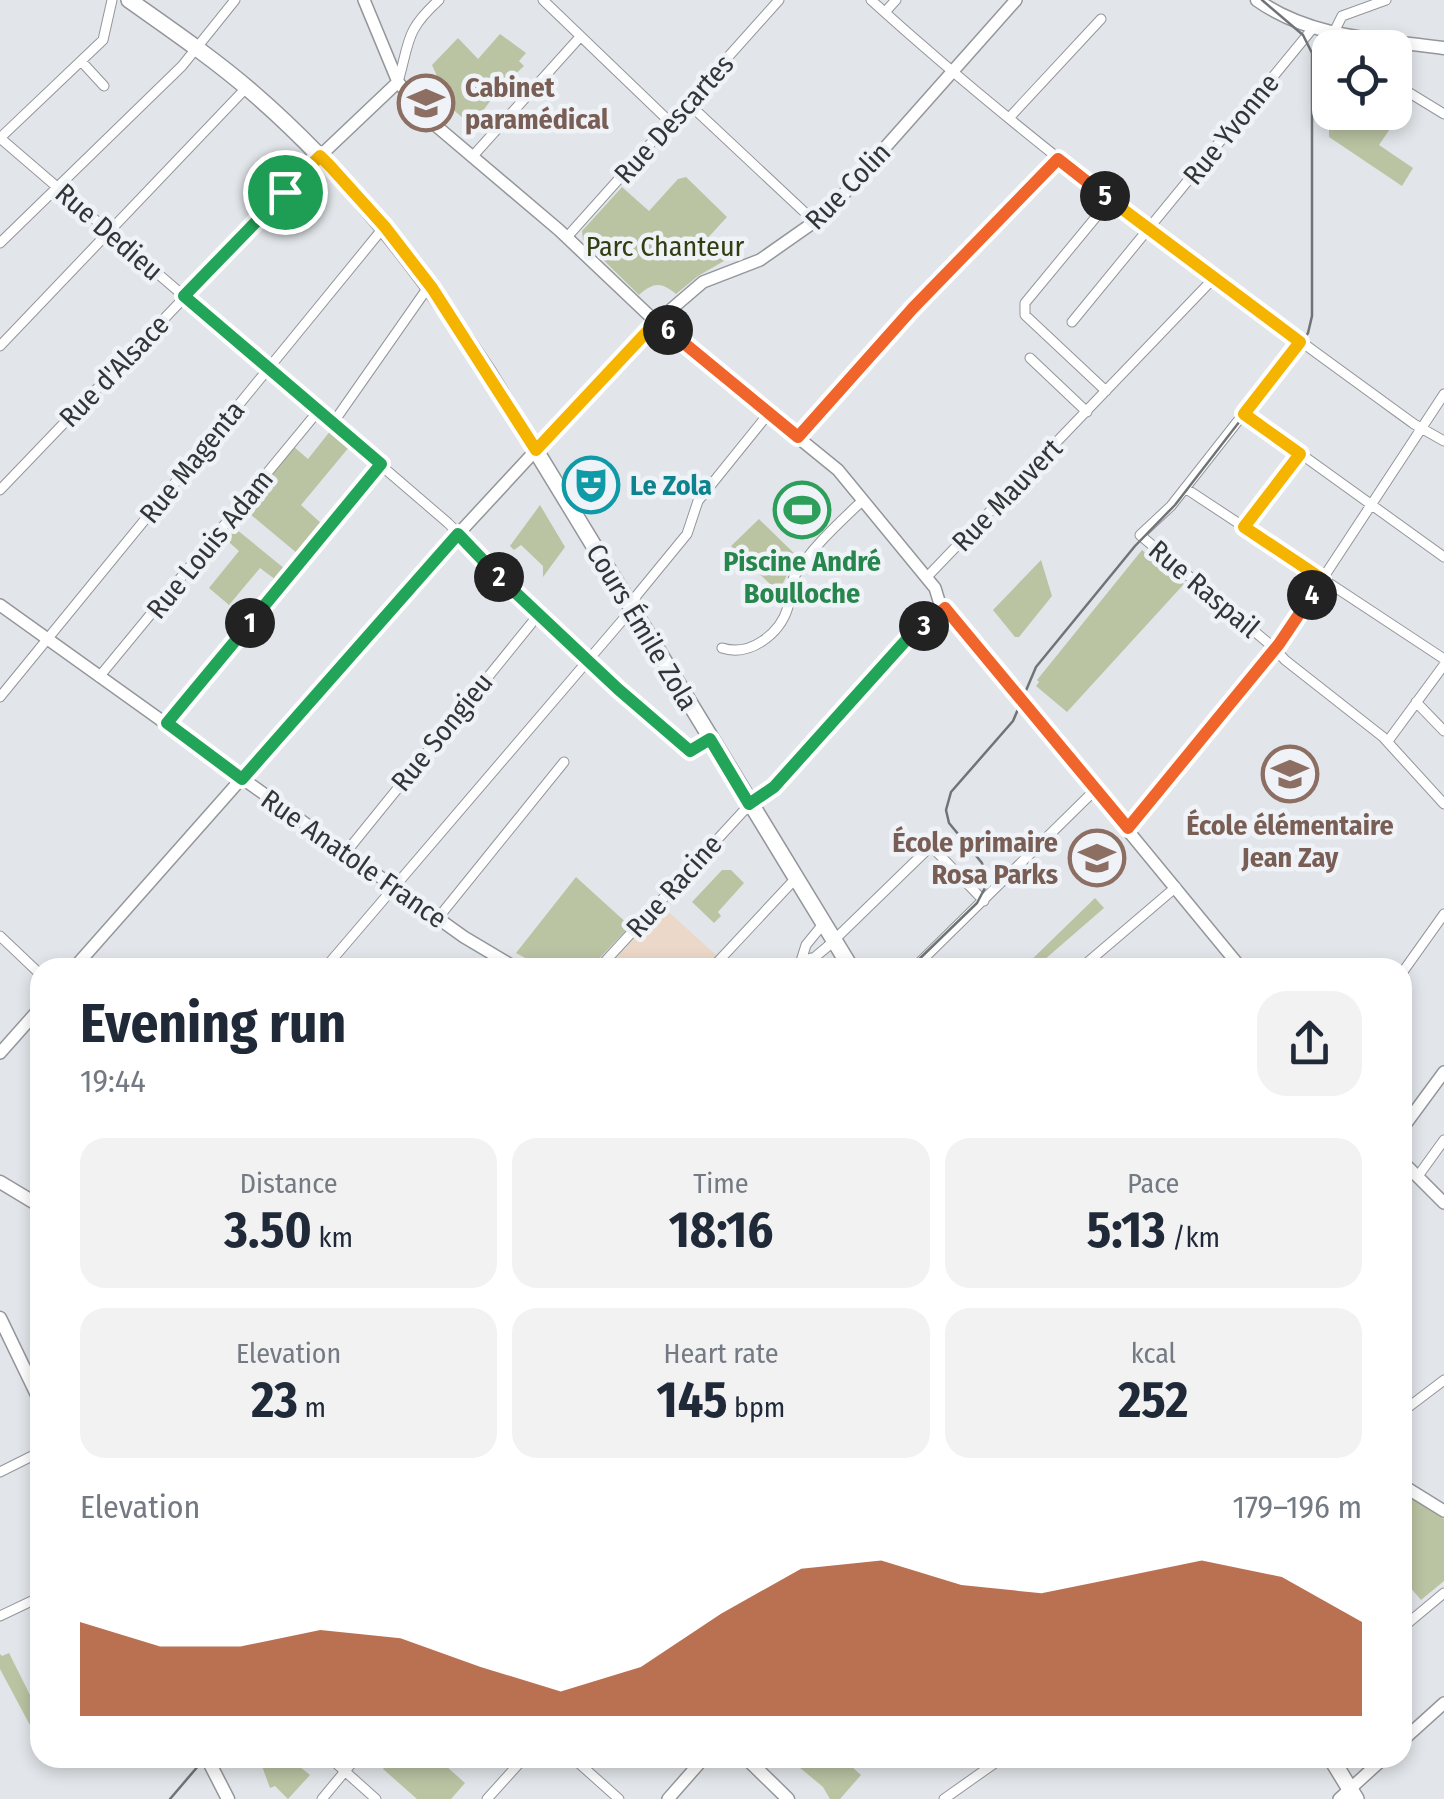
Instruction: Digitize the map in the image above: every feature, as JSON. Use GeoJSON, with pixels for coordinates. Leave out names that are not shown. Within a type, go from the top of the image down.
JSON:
{"type":"FeatureCollection","features":[{"type":"Feature","properties":{"kind":"main road","name":"Cours Émile Zola"},"geometry":{"type":"LineString","coordinates":[[128,0],[247,88],[320,156],[385,227],[432,288],[536,450],[845,958]]}},
{"type":"Feature","properties":{"kind":"main road"},"geometry":{"type":"LineString","coordinates":[[1257,0],[1282,16],[1334,30]]}},
{"type":"Feature","properties":{"kind":"main road"},"geometry":{"type":"LineString","coordinates":[[1272,0],[1316,25]]}},
{"type":"Feature","properties":{"kind":"main road"},"geometry":{"type":"LineString","coordinates":[[1412,40],[1444,44]]}},
{"type":"Feature","properties":{"kind":"main road"},"geometry":{"type":"LineString","coordinates":[[0,1182],[30,1200]]}},
{"type":"Feature","properties":{"kind":"main road"},"geometry":{"type":"LineString","coordinates":[[0,1318],[30,1380]]}},
{"type":"Feature","properties":{"kind":"main road"},"geometry":{"type":"LineString","coordinates":[[211,1768],[228,1799]]}},
{"type":"Feature","properties":{"kind":"main road"},"geometry":{"type":"LineString","coordinates":[[756,1768],[788,1799]]}},
{"type":"Feature","properties":{"kind":"main road"},"geometry":{"type":"LineString","coordinates":[[1335,1768],[1348,1796]]}},
{"type":"Feature","properties":{"kind":"street"},"geometry":{"type":"LineString","coordinates":[[0,138],[103,40],[112,0]]}},
{"type":"Feature","properties":{"kind":"street"},"geometry":{"type":"LineString","coordinates":[[0,243],[195,50],[235,0]]}},
{"type":"Feature","properties":{"kind":"street"},"geometry":{"type":"LineString","coordinates":[[364,0],[398,82],[428,119],[568,237],[651,326],[838,470],[1232,958]]}},
{"type":"Feature","properties":{"kind":"street"},"geometry":{"type":"LineString","coordinates":[[398,82],[409,34],[417,20],[439,0]]}},
{"type":"Feature","properties":{"kind":"street"},"geometry":{"type":"LineString","coordinates":[[544,0],[672,123]]}},
{"type":"Feature","properties":{"kind":"street","name":"Rue Descartes"},"geometry":{"type":"LineString","coordinates":[[568,237],[779,0]]}},
{"type":"Feature","properties":{"kind":"street"},"geometry":{"type":"LineString","coordinates":[[872,0],[952,72],[1110,200],[1300,342],[1444,441]]}},
{"type":"Feature","properties":{"kind":"street"},"geometry":{"type":"LineString","coordinates":[[885,12],[896,0]]}},
{"type":"Feature","properties":{"kind":"street","name":"Rue Colin"},"geometry":{"type":"LineString","coordinates":[[83,958],[458,534],[651,326],[704,282],[760,260],[815,222],[1016,0]]}},
{"type":"Feature","properties":{"kind":"street"},"geometry":{"type":"LineString","coordinates":[[1334,30],[1345,14],[1386,0]]}},
{"type":"Feature","properties":{"kind":"street"},"geometry":{"type":"LineString","coordinates":[[1009,118],[1101,19]]}},
{"type":"Feature","properties":{"kind":"street","name":"Rue Yvonne"},"geometry":{"type":"LineString","coordinates":[[1072,322],[1316,25]]}},
{"type":"Feature","properties":{"kind":"street"},"geometry":{"type":"LineString","coordinates":[[472,157],[580,37]]}},
{"type":"Feature","properties":{"kind":"street"},"geometry":{"type":"LineString","coordinates":[[81,61],[104,86]]}},
{"type":"Feature","properties":{"kind":"street","name":"Rue d'Alsace"},"geometry":{"type":"LineString","coordinates":[[0,490],[320,156],[398,82]]}},
{"type":"Feature","properties":{"kind":"street"},"geometry":{"type":"LineString","coordinates":[[0,346],[247,88]]}},
{"type":"Feature","properties":{"kind":"street"},"geometry":{"type":"LineString","coordinates":[[1412,94],[1444,114]]}},
{"type":"Feature","properties":{"kind":"street"},"geometry":{"type":"LineString","coordinates":[[689,104],[815,222]]}},
{"type":"Feature","properties":{"kind":"street","name":"Rue Dedieu"},"geometry":{"type":"LineString","coordinates":[[0,138],[381,464],[587,660],[690,751],[710,739]]}},
{"type":"Feature","properties":{"kind":"street"},"geometry":{"type":"LineString","coordinates":[[798,437],[913,308],[1058,159]]}},
{"type":"Feature","properties":{"kind":"street"},"geometry":{"type":"LineString","coordinates":[[1106,391],[1025,315],[1024,303],[1110,200]]}},
{"type":"Feature","properties":{"kind":"street","name":"Rue Magenta"},"geometry":{"type":"LineString","coordinates":[[0,697],[385,227]]}},
{"type":"Feature","properties":{"kind":"street","name":"Rue Mauvert"},"geometry":{"type":"LineString","coordinates":[[926,578],[1214,278]]}},
{"type":"Feature","properties":{"kind":"street"},"geometry":{"type":"LineString","coordinates":[[333,423],[424,293],[432,288]]}},
{"type":"Feature","properties":{"kind":"street"},"geometry":{"type":"LineString","coordinates":[[1300,342],[1185,488],[1444,662],[1388,741]]}},
{"type":"Feature","properties":{"kind":"street"},"geometry":{"type":"LineString","coordinates":[[1030,358],[1087,412]]}},
{"type":"Feature","properties":{"kind":"street"},"geometry":{"type":"LineString","coordinates":[[1128,828],[1275,649],[1444,394]]}},
{"type":"Feature","properties":{"kind":"street","name":"Rue Louis Adam"},"geometry":{"type":"LineString","coordinates":[[99,676],[319,410]]}},
{"type":"Feature","properties":{"kind":"street"},"geometry":{"type":"LineString","coordinates":[[333,958],[631,609],[637,595],[687,534],[698,501],[769,414]]}},
{"type":"Feature","properties":{"kind":"street"},"geometry":{"type":"LineString","coordinates":[[1244,414],[1444,557]]}},
{"type":"Feature","properties":{"kind":"street"},"geometry":{"type":"LineString","coordinates":[[1244,527],[1300,454]]}},
{"type":"Feature","properties":{"kind":"street"},"geometry":{"type":"LineString","coordinates":[[167,723],[381,464]]}},
{"type":"Feature","properties":{"kind":"street","name":"Rue Raspail"},"geometry":{"type":"LineString","coordinates":[[1185,488],[1140,536],[1388,741],[1444,804]]}},
{"type":"Feature","properties":{"kind":"street"},"geometry":{"type":"LineString","coordinates":[[722,648],[745,650],[763,641],[785,618],[791,581],[862,501]]}},
{"type":"Feature","properties":{"kind":"street","name":"Rue Anatole France"},"geometry":{"type":"LineString","coordinates":[[0,605],[438,918],[500,958]]}},
{"type":"Feature","properties":{"kind":"street","name":"Rue Racine"},"geometry":{"type":"LineString","coordinates":[[608,958],[749,804],[774,787],[908,638],[947,607]]}},
{"type":"Feature","properties":{"kind":"street","name":"Rue Songieu"},"geometry":{"type":"LineString","coordinates":[[347,851],[539,614]]}},
{"type":"Feature","properties":{"kind":"street"},"geometry":{"type":"LineString","coordinates":[[1416,702],[1444,731]]}},
{"type":"Feature","properties":{"kind":"street"},"geometry":{"type":"LineString","coordinates":[[438,918],[564,762]]}},
{"type":"Feature","properties":{"kind":"street"},"geometry":{"type":"LineString","coordinates":[[924,958],[1096,789]]}},
{"type":"Feature","properties":{"kind":"street"},"geometry":{"type":"LineString","coordinates":[[812,958],[931,846],[984,901]]}},
{"type":"Feature","properties":{"kind":"street"},"geometry":{"type":"LineString","coordinates":[[721,958],[796,878]]}},
{"type":"Feature","properties":{"kind":"street"},"geometry":{"type":"LineString","coordinates":[[1093,958],[1176,887]]}},
{"type":"Feature","properties":{"kind":"street"},"geometry":{"type":"LineString","coordinates":[[1412,959],[1444,914]]}},
{"type":"Feature","properties":{"kind":"street"},"geometry":{"type":"LineString","coordinates":[[803,958],[806,945],[824,923]]}},
{"type":"Feature","properties":{"kind":"street"},"geometry":{"type":"LineString","coordinates":[[0,936],[30,964]]}},
{"type":"Feature","properties":{"kind":"street"},"geometry":{"type":"LineString","coordinates":[[0,1053],[30,1019]]}},
{"type":"Feature","properties":{"kind":"street"},"geometry":{"type":"LineString","coordinates":[[1412,1115],[1444,1072]]}},
{"type":"Feature","properties":{"kind":"street"},"geometry":{"type":"LineString","coordinates":[[1418,1176],[1444,1140]]}},
{"type":"Feature","properties":{"kind":"street"},"geometry":{"type":"LineString","coordinates":[[1412,1170],[1444,1203]]}},
{"type":"Feature","properties":{"kind":"street"},"geometry":{"type":"LineString","coordinates":[[1412,1404],[1444,1380]]}},
{"type":"Feature","properties":{"kind":"street"},"geometry":{"type":"LineString","coordinates":[[0,1472],[30,1457]]}},
{"type":"Feature","properties":{"kind":"street"},"geometry":{"type":"LineString","coordinates":[[1412,1491],[1444,1511]]}},
{"type":"Feature","properties":{"kind":"street"},"geometry":{"type":"LineString","coordinates":[[1412,1620],[1444,1593]]}},
{"type":"Feature","properties":{"kind":"street"},"geometry":{"type":"LineString","coordinates":[[0,1616],[30,1601]]}},
{"type":"Feature","properties":{"kind":"street"},"geometry":{"type":"LineString","coordinates":[[1412,1732],[1444,1703]]}},
{"type":"Feature","properties":{"kind":"street"},"geometry":{"type":"LineString","coordinates":[[342,1768],[376,1799]]}},
{"type":"Feature","properties":{"kind":"street"},"geometry":{"type":"LineString","coordinates":[[322,1799],[348,1768]]}},
{"type":"Feature","properties":{"kind":"street"},"geometry":{"type":"LineString","coordinates":[[488,1799],[515,1768]]}},
{"type":"Feature","properties":{"kind":"street"},"geometry":{"type":"LineString","coordinates":[[584,1768],[619,1799]]}},
{"type":"Feature","properties":{"kind":"street"},"geometry":{"type":"LineString","coordinates":[[668,1799],[695,1768]]}},
{"type":"Feature","properties":{"kind":"street"},"geometry":{"type":"LineString","coordinates":[[944,1799],[988,1768]]}},
{"type":"Feature","properties":{"kind":"street"},"geometry":{"type":"LineString","coordinates":[[1348,1796],[1375,1768]]}},
{"type":"Feature","properties":{"kind":"shaded area"},"geometry":{"type":"Polygon","coordinates":[[[663,907],[717,956],[715,958],[616,958],[663,907]]]}},
{"type":"Feature","properties":{"kind":"green space"},"geometry":{"type":"Polygon","coordinates":[[[500,34],[526,53],[519,61],[524,66],[508,81],[509,87],[499,97],[493,97],[480,115],[477,113],[471,125],[443,101],[446,97],[432,65],[458,38],[478,59],[500,34]]]}},
{"type":"Feature","properties":{"kind":"green space"},"geometry":{"type":"Polygon","coordinates":[[[1329,130],[1389,130],[1379,145],[1413,168],[1402,186],[1329,137],[1329,130]]]}},
{"type":"Feature","properties":{"kind":"green space","name":"Parc Chanteur"},"geometry":{"type":"Polygon","coordinates":[[[686,177],[727,217],[704,242],[724,261],[676,294],[658,285],[639,295],[583,240],[582,231],[622,187],[649,211],[678,179],[686,177]]]}},
{"type":"Feature","properties":{"kind":"green space"},"geometry":{"type":"Polygon","coordinates":[[[331,430],[350,446],[301,505],[322,524],[298,554],[244,509],[294,447],[308,459],[331,430]]]}},
{"type":"Feature","properties":{"kind":"green space"},"geometry":{"type":"Polygon","coordinates":[[[540,505],[565,547],[543,577],[543,566],[521,545],[514,550],[510,546],[540,505]]]}},
{"type":"Feature","properties":{"kind":"green space"},"geometry":{"type":"Polygon","coordinates":[[[759,519],[801,560],[781,587],[774,588],[731,546],[759,519]]]}},
{"type":"Feature","properties":{"kind":"green space"},"geometry":{"type":"Polygon","coordinates":[[[231,525],[285,569],[276,580],[260,568],[229,605],[209,588],[239,551],[222,536],[231,525]]]}},
{"type":"Feature","properties":{"kind":"green space"},"geometry":{"type":"Polygon","coordinates":[[[1142,550],[1184,584],[1067,712],[1036,686],[1037,680],[1142,550]]]}},
{"type":"Feature","properties":{"kind":"green space"},"geometry":{"type":"Polygon","coordinates":[[[1041,560],[1052,596],[1015,637],[993,610],[1041,560]]]}},
{"type":"Feature","properties":{"kind":"green space"},"geometry":{"type":"Polygon","coordinates":[[[722,870],[731,870],[744,883],[718,912],[721,916],[714,923],[692,902],[722,870]]]}},
{"type":"Feature","properties":{"kind":"green space"},"geometry":{"type":"Polygon","coordinates":[[[576,877],[630,926],[600,958],[525,958],[516,953],[576,877]]]}},
{"type":"Feature","properties":{"kind":"green space"},"geometry":{"type":"Polygon","coordinates":[[[1095,898],[1104,908],[1046,958],[1033,958],[1095,898]]]}},
{"type":"Feature","properties":{"kind":"green space"},"geometry":{"type":"Polygon","coordinates":[[[1412,1499],[1444,1519],[1444,1581],[1421,1600],[1412,1590],[1412,1499]]]}},
{"type":"Feature","properties":{"kind":"green space"},"geometry":{"type":"Polygon","coordinates":[[[9,1653],[30,1695],[30,1725],[0,1669],[2,1656],[9,1653]]]}},
{"type":"Feature","properties":{"kind":"green space"},"geometry":{"type":"Polygon","coordinates":[[[263,1768],[301,1768],[310,1775],[288,1799],[275,1786],[270,1788],[263,1768]]]}},
{"type":"Feature","properties":{"kind":"green space"},"geometry":{"type":"Polygon","coordinates":[[[448,1768],[465,1783],[451,1799],[417,1799],[383,1769],[448,1768]]]}},
{"type":"Feature","properties":{"kind":"green space"},"geometry":{"type":"Polygon","coordinates":[[[800,1768],[853,1768],[861,1775],[840,1799],[830,1799],[823,1787],[800,1768]]]}},
{"type":"Feature","properties":{"kind":"tram line"},"geometry":{"type":"LineString","coordinates":[[920,958],[977,903],[986,886],[982,863],[949,823],[946,810],[951,792],[1013,721],[1036,667],[1135,546],[1175,505],[1308,333],[1312,316],[1312,53],[1303,35],[1262,0]]}},
{"type":"Feature","properties":{"kind":"tram line"},"geometry":{"type":"LineString","coordinates":[[170,1799],[196,1768]]}},
{"type":"Feature","properties":{"kind":"place","name":"Cabinet paramédical"},"geometry":{"type":"Point","coordinates":[426,103]}},
{"type":"Feature","properties":{"kind":"place","name":"Le Zola"},"geometry":{"type":"Point","coordinates":[591,485]}},
{"type":"Feature","properties":{"kind":"place","name":"Piscine André Boulloche"},"geometry":{"type":"Point","coordinates":[802,510]}},
{"type":"Feature","properties":{"kind":"place","name":"École élémentaire Jean Zay"},"geometry":{"type":"Point","coordinates":[1290,774]}},
{"type":"Feature","properties":{"kind":"place","name":"École primaire Rosa Parks"},"geometry":{"type":"Point","coordinates":[1097,858]}},
{"type":"Feature","properties":{"kind":"route"},"geometry":{"type":"LineString","coordinates":[[320,156],[330,166],[385,227],[432,288],[536,450],[656,322],[798,437],[913,308],[1058,159],[1300,342],[1244,414],[1300,454],[1244,527],[1322,579],[1279,644],[1128,828],[945,608],[908,638],[774,787],[749,804],[710,739],[690,751],[618,689],[458,534],[242,779],[167,723],[381,464],[184,296],[285,192],[320,156]]}}]}
